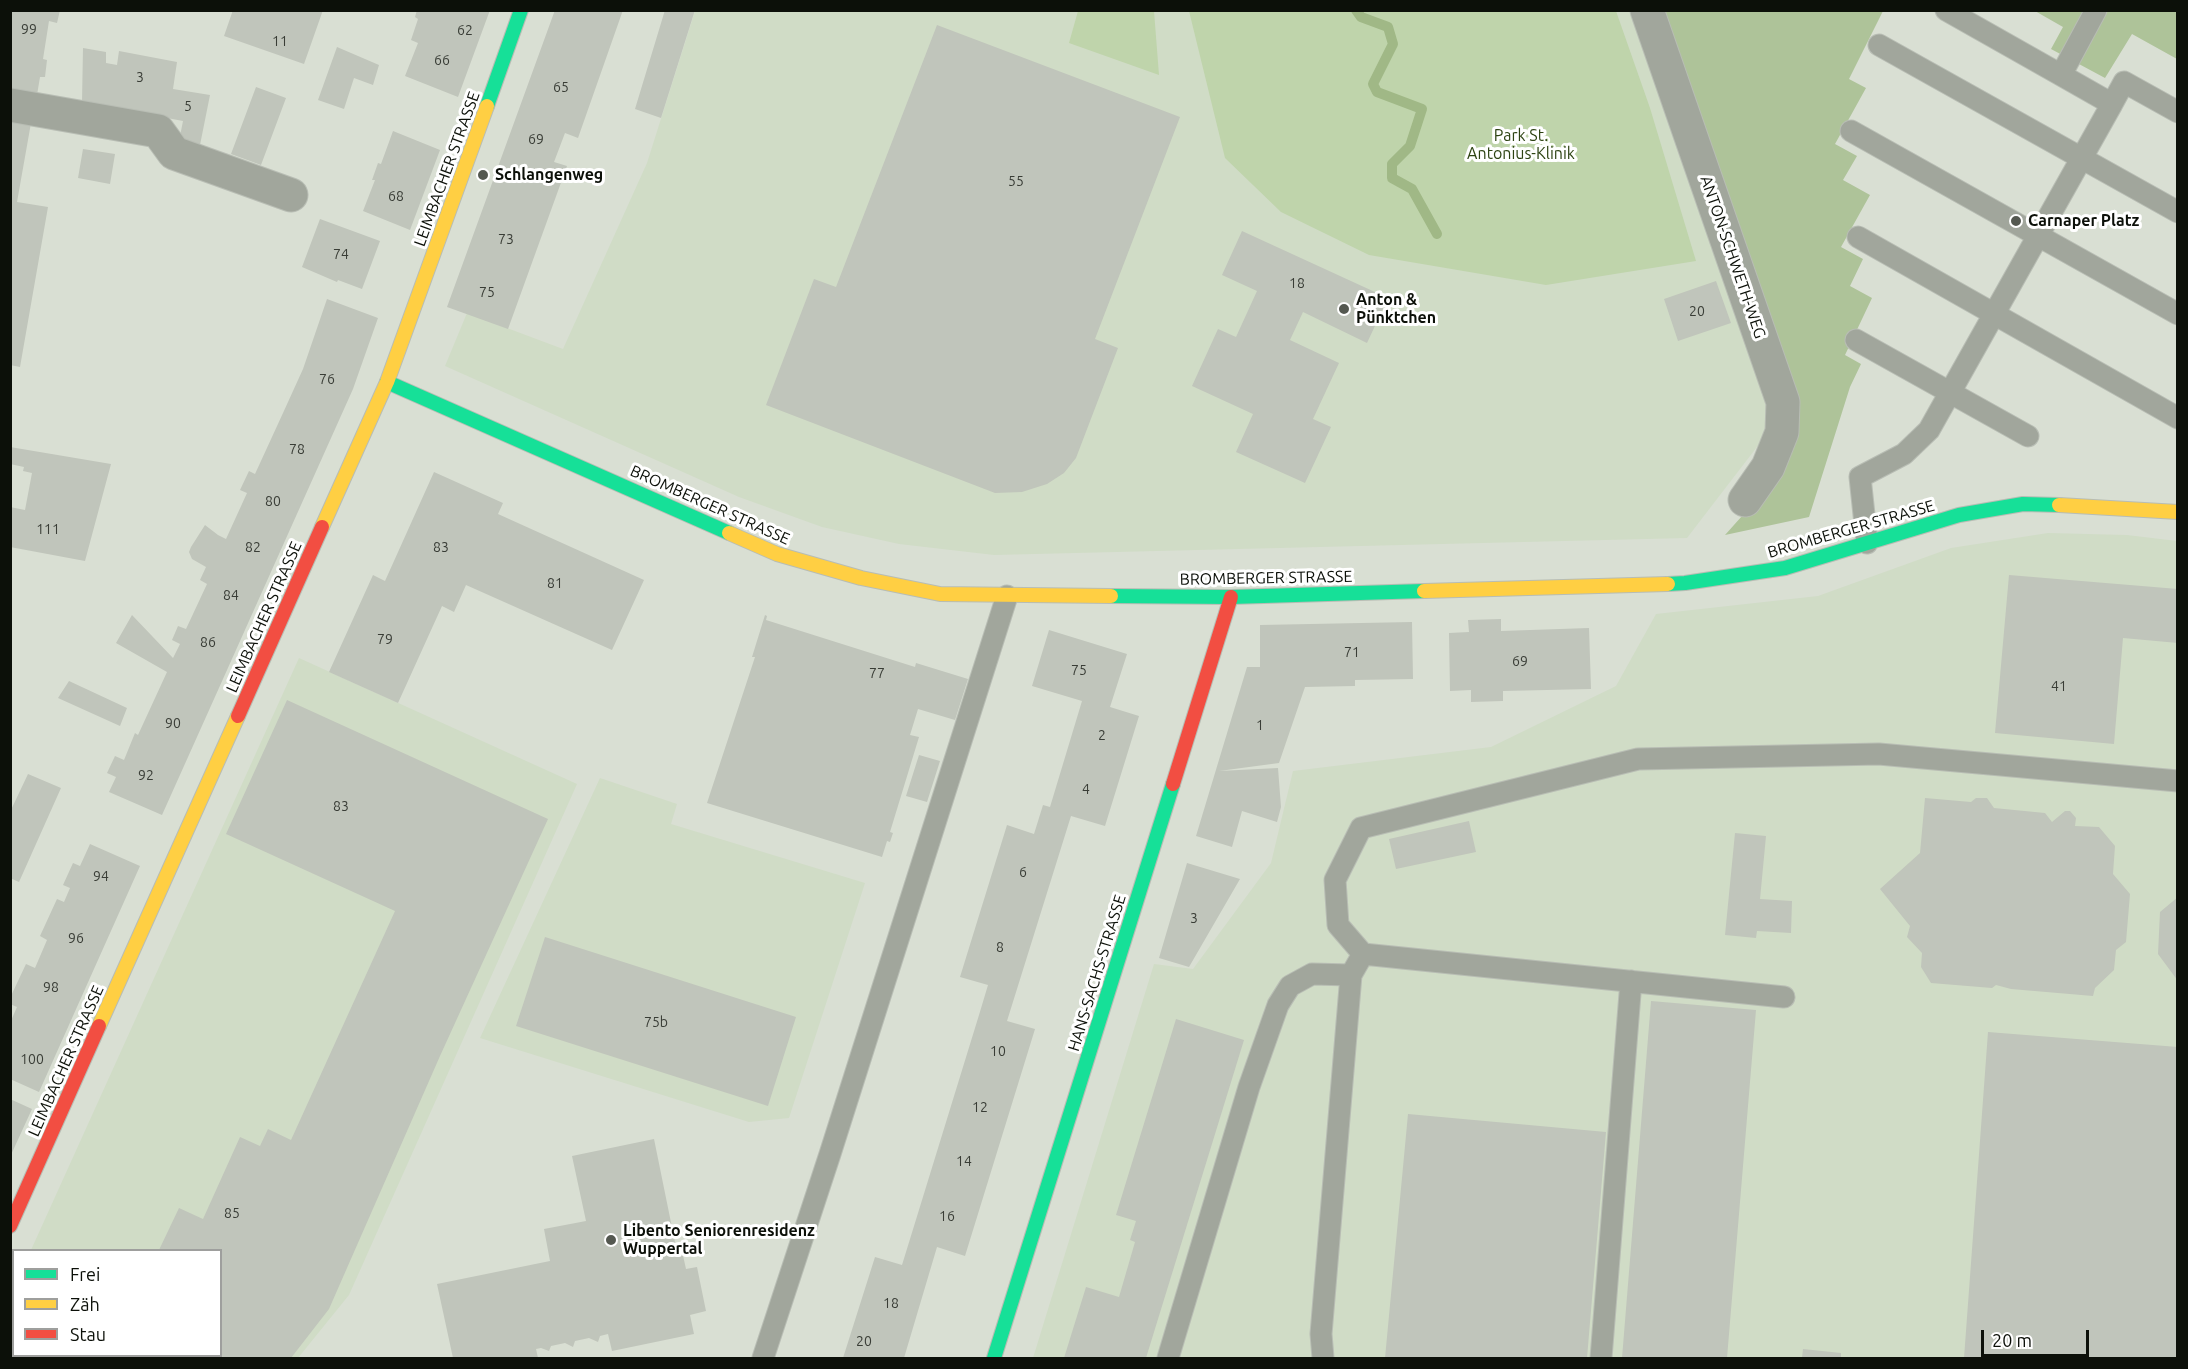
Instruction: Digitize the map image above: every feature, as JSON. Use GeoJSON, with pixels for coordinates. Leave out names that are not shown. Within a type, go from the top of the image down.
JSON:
{"type":"FeatureCollection","features":[{"type":"Feature","properties":{"kind":"street","name":"LEIMBACHER STRASSE"},"geometry":{"type":"LineString","coordinates":[[10,1226],[387,382],[521,10]]}},
{"type":"Feature","properties":{"kind":"street","name":"ANTON-SCHWETH-WEG"},"geometry":{"type":"LineString","coordinates":[[1647,10],[1783,402],[1782,432],[1768,467],[1745,500]]}},
{"type":"Feature","properties":{"kind":"street"},"geometry":{"type":"LineString","coordinates":[[10,105],[158,131],[174,153],[291,195]]}},
{"type":"Feature","properties":{"kind":"street","name":"BROMBERGER STRASSE"},"geometry":{"type":"LineString","coordinates":[[387,382],[777,554],[861,578],[940,594],[1231,597],[1685,583],[1785,568],[1959,515],[2023,504],[2178,512]]}},
{"type":"Feature","properties":{"kind":"street","name":"HANS-SACHS-STRASSE"},"geometry":{"type":"LineString","coordinates":[[994,1359],[1231,597]]}},
{"type":"Feature","properties":{"kind":"lane"},"geometry":{"type":"LineString","coordinates":[[1946,10],[2112,104]]}},
{"type":"Feature","properties":{"kind":"lane"},"geometry":{"type":"LineString","coordinates":[[2061,75],[2096,10]]}},
{"type":"Feature","properties":{"kind":"lane"},"geometry":{"type":"LineString","coordinates":[[1879,45],[2178,212]]}},
{"type":"Feature","properties":{"kind":"lane"},"geometry":{"type":"LineString","coordinates":[[1867,543],[1860,477],[1904,454],[1929,430],[2124,82],[2178,112]]}},
{"type":"Feature","properties":{"kind":"lane"},"geometry":{"type":"LineString","coordinates":[[1851,131],[2178,314]]}},
{"type":"Feature","properties":{"kind":"lane"},"geometry":{"type":"LineString","coordinates":[[1857,237],[2178,418]]}},
{"type":"Feature","properties":{"kind":"lane"},"geometry":{"type":"LineString","coordinates":[[1856,340],[2028,436]]}},
{"type":"Feature","properties":{"kind":"lane"},"geometry":{"type":"LineString","coordinates":[[763,1359],[1008,596]]}},
{"type":"Feature","properties":{"kind":"lane"},"geometry":{"type":"LineString","coordinates":[[1784,997],[1363,954],[1338,925],[1335,880],[1361,828],[1638,759],[1879,754],[2178,781]]}},
{"type":"Feature","properties":{"kind":"lane"},"geometry":{"type":"LineString","coordinates":[[1323,1359],[1321,1334],[1351,975],[1363,954]]}},
{"type":"Feature","properties":{"kind":"lane"},"geometry":{"type":"LineString","coordinates":[[1168,1359],[1249,1087],[1278,1005],[1290,986],[1312,974],[1351,975]]}},
{"type":"Feature","properties":{"kind":"lane"},"geometry":{"type":"LineString","coordinates":[[1601,1359],[1630,981]]}},
{"type":"Feature","properties":{"kind":"shaded area"},"geometry":{"type":"Polygon","coordinates":[[[1638,10],[1776,407],[1770,430],[1687,538],[994,555],[899,544],[822,527],[739,497],[445,366],[467,313],[563,349],[647,163],[695,11],[1638,10]]]}},
{"type":"Feature","properties":{"kind":"shaded area"},"geometry":{"type":"Polygon","coordinates":[[[2048,533],[2127,535],[2177,541],[2177,1358],[1033,1358],[1154,964],[1193,969],[1271,863],[1293,771],[1491,747],[1616,686],[1656,614],[1818,596],[1951,548],[2048,533]]]}},
{"type":"Feature","properties":{"kind":"shaded area"},"geometry":{"type":"Polygon","coordinates":[[[299,658],[577,784],[349,1295],[298,1358],[11,1358],[10,1297],[12,1292],[12,1357],[222,1357],[222,1249],[31,1249],[299,658]]]}},
{"type":"Feature","properties":{"kind":"shaded area"},"geometry":{"type":"Polygon","coordinates":[[[600,778],[677,804],[671,824],[865,883],[789,1118],[749,1122],[480,1038],[600,778]]]}},
{"type":"Feature","properties":{"kind":"green space"},"geometry":{"type":"Polygon","coordinates":[[[1078,11],[1154,11],[1159,75],[1069,43],[1078,11]]]}},
{"type":"Feature","properties":{"kind":"green space","name":"Park St. Antonius-Klinik"},"geometry":{"type":"Polygon","coordinates":[[[1189,11],[1616,11],[1650,108],[1696,261],[1546,285],[1369,255],[1281,212],[1225,158],[1189,11]]]}},
{"type":"Feature","properties":{"kind":"green space"},"geometry":{"type":"Polygon","coordinates":[[[1659,11],[1883,11],[1849,79],[1866,88],[1835,144],[1857,156],[1843,180],[1870,195],[1841,247],[1863,259],[1850,286],[1872,298],[1845,355],[1861,364],[1850,387],[1809,517],[1725,535],[1751,506],[1792,434],[1659,11]]]}},
{"type":"Feature","properties":{"kind":"green space"},"geometry":{"type":"Polygon","coordinates":[[[2035,11],[2177,11],[2177,59],[2132,34],[2105,78],[2051,49],[2063,27],[2035,11]]]}},
{"type":"Feature","properties":{"kind":"building"},"geometry":{"type":"Polygon","coordinates":[[[10,10],[60,10],[57,23],[49,21],[43,59],[47,60],[45,77],[40,77],[37,95],[10,90],[10,10]]]}},
{"type":"Feature","properties":{"kind":"building"},"geometry":{"type":"Polygon","coordinates":[[[233,10],[323,10],[304,64],[224,36],[233,10]]]}},
{"type":"Feature","properties":{"kind":"building"},"geometry":{"type":"Polygon","coordinates":[[[417,10],[490,10],[458,97],[405,76],[418,43],[411,40],[418,19],[415,17],[417,10]]]}},
{"type":"Feature","properties":{"kind":"building"},"geometry":{"type":"Polygon","coordinates":[[[555,10],[623,10],[578,138],[565,133],[554,162],[567,166],[508,329],[447,307],[555,10]]]}},
{"type":"Feature","properties":{"kind":"building"},"geometry":{"type":"Polygon","coordinates":[[[665,10],[695,10],[661,118],[635,109],[665,10]]]}},
{"type":"Feature","properties":{"kind":"building"},"geometry":{"type":"Polygon","coordinates":[[[937,25],[1180,117],[1095,339],[1118,348],[1076,458],[1064,473],[1047,484],[1022,492],[995,493],[766,405],[814,279],[836,287],[937,25]]]}},
{"type":"Feature","properties":{"kind":"building"},"geometry":{"type":"Polygon","coordinates":[[[337,47],[379,65],[373,85],[354,78],[344,109],[318,100],[337,47]]]}},
{"type":"Feature","properties":{"kind":"building"},"geometry":{"type":"Polygon","coordinates":[[[83,48],[106,52],[106,63],[117,65],[119,51],[177,62],[173,89],[210,95],[200,145],[179,141],[183,121],[82,102],[83,48]]]}},
{"type":"Feature","properties":{"kind":"building"},"geometry":{"type":"Polygon","coordinates":[[[256,87],[286,98],[261,165],[231,154],[256,87]]]}},
{"type":"Feature","properties":{"kind":"building"},"geometry":{"type":"Polygon","coordinates":[[[10,119],[31,123],[17,202],[48,207],[20,367],[10,365],[10,119]]]}},
{"type":"Feature","properties":{"kind":"building"},"geometry":{"type":"Polygon","coordinates":[[[393,131],[440,150],[410,230],[363,211],[375,180],[372,180],[378,163],[381,164],[393,131]]]}},
{"type":"Feature","properties":{"kind":"building"},"geometry":{"type":"Polygon","coordinates":[[[83,149],[115,154],[110,184],[78,178],[83,149]]]}},
{"type":"Feature","properties":{"kind":"building"},"geometry":{"type":"Polygon","coordinates":[[[320,219],[380,241],[362,289],[338,280],[337,282],[302,267],[320,219]]]}},
{"type":"Feature","properties":{"kind":"building"},"geometry":{"type":"Polygon","coordinates":[[[1242,231],[1388,298],[1367,343],[1303,312],[1290,340],[1339,363],[1313,419],[1331,427],[1305,483],[1236,452],[1253,414],[1192,386],[1218,329],[1236,337],[1257,291],[1222,275],[1242,231]]]}},
{"type":"Feature","properties":{"kind":"building"},"geometry":{"type":"Polygon","coordinates":[[[1716,281],[1731,323],[1678,341],[1664,299],[1716,281]]]}},
{"type":"Feature","properties":{"kind":"building"},"geometry":{"type":"Polygon","coordinates":[[[327,299],[378,318],[353,389],[162,815],[109,792],[116,777],[107,773],[115,756],[124,760],[135,733],[138,735],[167,672],[116,643],[132,615],[173,658],[180,644],[172,640],[178,626],[186,629],[207,584],[200,580],[206,567],[192,559],[189,552],[191,547],[205,525],[226,539],[247,493],[240,490],[249,471],[255,474],[283,413],[303,369],[327,299]]]}},
{"type":"Feature","properties":{"kind":"building"},"geometry":{"type":"Polygon","coordinates":[[[10,447],[111,464],[85,561],[10,547],[10,507],[25,510],[32,473],[23,471],[24,467],[10,464],[10,447]]]}},
{"type":"Feature","properties":{"kind":"building"},"geometry":{"type":"Polygon","coordinates":[[[434,472],[503,503],[498,514],[644,580],[612,650],[466,585],[454,612],[442,606],[398,703],[329,672],[373,575],[385,581],[434,472]]]}},
{"type":"Feature","properties":{"kind":"building"},"geometry":{"type":"Polygon","coordinates":[[[2009,575],[2178,589],[2178,643],[2123,638],[2114,744],[1995,733],[2009,575]]]}},
{"type":"Feature","properties":{"kind":"building"},"geometry":{"type":"Polygon","coordinates":[[[765,615],[766,620],[915,667],[916,663],[968,679],[955,720],[918,709],[910,735],[919,737],[890,832],[893,833],[890,842],[887,841],[882,857],[707,803],[755,657],[752,657],[765,615]]]}},
{"type":"Feature","properties":{"kind":"building"},"geometry":{"type":"Polygon","coordinates":[[[1501,619],[1501,631],[1589,628],[1591,689],[1503,691],[1503,701],[1471,702],[1471,690],[1450,691],[1449,633],[1469,632],[1468,620],[1501,619]]]}},
{"type":"Feature","properties":{"kind":"building"},"geometry":{"type":"Polygon","coordinates":[[[1412,622],[1413,679],[1355,680],[1355,686],[1305,687],[1279,763],[1219,771],[1278,768],[1281,807],[1277,822],[1242,811],[1232,847],[1196,836],[1247,667],[1260,667],[1260,625],[1412,622]]]}},
{"type":"Feature","properties":{"kind":"building"},"geometry":{"type":"Polygon","coordinates":[[[1049,630],[1127,654],[1110,707],[1139,716],[1105,826],[1071,816],[1007,1021],[1035,1029],[965,1256],[937,1247],[904,1358],[843,1358],[875,1257],[902,1265],[979,1015],[988,985],[960,977],[1007,825],[1034,834],[1043,805],[1050,807],[1082,701],[1032,686],[1049,630]]]}},
{"type":"Feature","properties":{"kind":"building"},"geometry":{"type":"Polygon","coordinates":[[[69,681],[127,708],[120,726],[58,698],[69,681]]]}},
{"type":"Feature","properties":{"kind":"building"},"geometry":{"type":"Polygon","coordinates":[[[287,700],[548,819],[440,1056],[329,1309],[291,1358],[152,1358],[222,1357],[222,1249],[159,1249],[179,1208],[203,1219],[240,1137],[260,1146],[268,1129],[291,1140],[395,911],[226,834],[287,700]]]}},
{"type":"Feature","properties":{"kind":"building"},"geometry":{"type":"Polygon","coordinates":[[[919,755],[940,761],[927,802],[906,796],[919,755]]]}},
{"type":"Feature","properties":{"kind":"building"},"geometry":{"type":"Polygon","coordinates":[[[28,774],[61,788],[19,882],[10,878],[10,812],[28,774]]]}},
{"type":"Feature","properties":{"kind":"building"},"geometry":{"type":"Polygon","coordinates":[[[1925,798],[1971,802],[1976,798],[1987,798],[1994,808],[2045,813],[2052,822],[2065,811],[2070,811],[2076,818],[2075,826],[2099,827],[2115,846],[2113,874],[2130,894],[2126,942],[2116,950],[2114,970],[2095,988],[2093,996],[2011,989],[1996,985],[1992,988],[1931,983],[1921,967],[1922,953],[1907,937],[1910,926],[1880,889],[1920,853],[1925,798]]]}},
{"type":"Feature","properties":{"kind":"building"},"geometry":{"type":"Polygon","coordinates":[[[1469,821],[1476,852],[1396,869],[1389,839],[1469,821]]]}},
{"type":"Feature","properties":{"kind":"building"},"geometry":{"type":"Polygon","coordinates":[[[1735,833],[1766,836],[1760,899],[1792,901],[1791,933],[1757,931],[1756,938],[1725,935],[1735,833]]]}},
{"type":"Feature","properties":{"kind":"building"},"geometry":{"type":"Polygon","coordinates":[[[90,844],[140,866],[39,1092],[10,1079],[10,1023],[17,1007],[10,1004],[10,998],[26,964],[35,968],[47,940],[40,936],[57,899],[64,902],[70,888],[63,885],[73,863],[80,866],[90,844]]]}},
{"type":"Feature","properties":{"kind":"building"},"geometry":{"type":"Polygon","coordinates":[[[1187,863],[1240,879],[1189,967],[1159,958],[1187,863]]]}},
{"type":"Feature","properties":{"kind":"building"},"geometry":{"type":"Polygon","coordinates":[[[2178,897],[2178,981],[2158,954],[2160,912],[2178,897]]]}},
{"type":"Feature","properties":{"kind":"building"},"geometry":{"type":"Polygon","coordinates":[[[545,937],[796,1017],[768,1106],[516,1026],[545,937]]]}},
{"type":"Feature","properties":{"kind":"building"},"geometry":{"type":"Polygon","coordinates":[[[1651,1001],[1756,1010],[1727,1358],[1622,1358],[1651,1001]]]}},
{"type":"Feature","properties":{"kind":"building"},"geometry":{"type":"Polygon","coordinates":[[[1176,1019],[1244,1040],[1146,1358],[1064,1358],[1086,1287],[1119,1297],[1135,1242],[1130,1240],[1136,1221],[1116,1215],[1176,1019]]]}},
{"type":"Feature","properties":{"kind":"building"},"geometry":{"type":"Polygon","coordinates":[[[1988,1032],[2178,1047],[2178,1358],[1964,1358],[1988,1032]]]}},
{"type":"Feature","properties":{"kind":"building"},"geometry":{"type":"Polygon","coordinates":[[[10,1099],[32,1109],[10,1157],[10,1099]]]}},
{"type":"Feature","properties":{"kind":"building"},"geometry":{"type":"Polygon","coordinates":[[[1408,1114],[1606,1132],[1587,1358],[1385,1358],[1408,1114]]]}},
{"type":"Feature","properties":{"kind":"building","name":"Libento Seniorenresidenz Wuppertal"},"geometry":{"type":"Polygon","coordinates":[[[654,1139],[677,1252],[682,1251],[686,1269],[697,1267],[706,1311],[690,1315],[694,1334],[612,1351],[608,1334],[600,1336],[598,1342],[589,1338],[575,1341],[573,1347],[565,1343],[551,1346],[549,1351],[536,1349],[538,1358],[453,1358],[437,1284],[550,1261],[544,1229],[586,1221],[572,1156],[654,1139]]]}},
{"type":"Feature","properties":{"kind":"building"},"geometry":{"type":"Polygon","coordinates":[[[1803,1349],[1841,1353],[1841,1358],[1802,1358],[1803,1349]]]}},
{"type":"Feature","properties":{"kind":"waterway"},"geometry":{"type":"LineString","coordinates":[[1356,10],[1361,17],[1388,27],[1393,44],[1373,84],[1377,92],[1422,109],[1410,146],[1392,164],[1392,178],[1412,189],[1437,234]]}},
{"type":"Feature","properties":{"kind":"traffic: fast"},"geometry":{"type":"LineString","coordinates":[[487,106],[521,10]]}},
{"type":"Feature","properties":{"kind":"traffic: fast"},"geometry":{"type":"LineString","coordinates":[[387,382],[729,533]]}},
{"type":"Feature","properties":{"kind":"traffic: fast"},"geometry":{"type":"LineString","coordinates":[[1668,584],[1785,568],[1959,515],[2023,504],[2059,505]]}},
{"type":"Feature","properties":{"kind":"traffic: fast"},"geometry":{"type":"LineString","coordinates":[[1111,596],[1231,597],[1424,591]]}},
{"type":"Feature","properties":{"kind":"traffic: fast"},"geometry":{"type":"LineString","coordinates":[[994,1358],[1173,784]]}},
{"type":"Feature","properties":{"kind":"traffic: slow"},"geometry":{"type":"LineString","coordinates":[[322,527],[387,382],[487,106]]}},
{"type":"Feature","properties":{"kind":"traffic: slow"},"geometry":{"type":"LineString","coordinates":[[2059,505],[2178,512]]}},
{"type":"Feature","properties":{"kind":"traffic: slow"},"geometry":{"type":"LineString","coordinates":[[729,533],[777,554],[861,578],[940,594],[1111,596]]}},
{"type":"Feature","properties":{"kind":"traffic: slow"},"geometry":{"type":"LineString","coordinates":[[1424,591],[1668,584]]}},
{"type":"Feature","properties":{"kind":"traffic: slow"},"geometry":{"type":"LineString","coordinates":[[99,1026],[238,716]]}},
{"type":"Feature","properties":{"kind":"traffic: jam"},"geometry":{"type":"LineString","coordinates":[[238,716],[322,527]]}},
{"type":"Feature","properties":{"kind":"traffic: jam"},"geometry":{"type":"LineString","coordinates":[[1173,784],[1231,597]]}},
{"type":"Feature","properties":{"kind":"traffic: jam"},"geometry":{"type":"LineString","coordinates":[[10,1226],[99,1026]]}},
{"type":"Feature","properties":{"kind":"place","name":"Schlangenweg"},"geometry":{"type":"Point","coordinates":[483,175]}},
{"type":"Feature","properties":{"kind":"place","name":"Carnaper Platz"},"geometry":{"type":"Point","coordinates":[2016,221]}},
{"type":"Feature","properties":{"kind":"place","name":"Anton & Pünktchen"},"geometry":{"type":"Point","coordinates":[1344,309]}},
{"type":"Feature","properties":{"kind":"place","name":"Libento Seniorenresidenz Wuppertal"},"geometry":{"type":"Point","coordinates":[611,1240]}}]}
